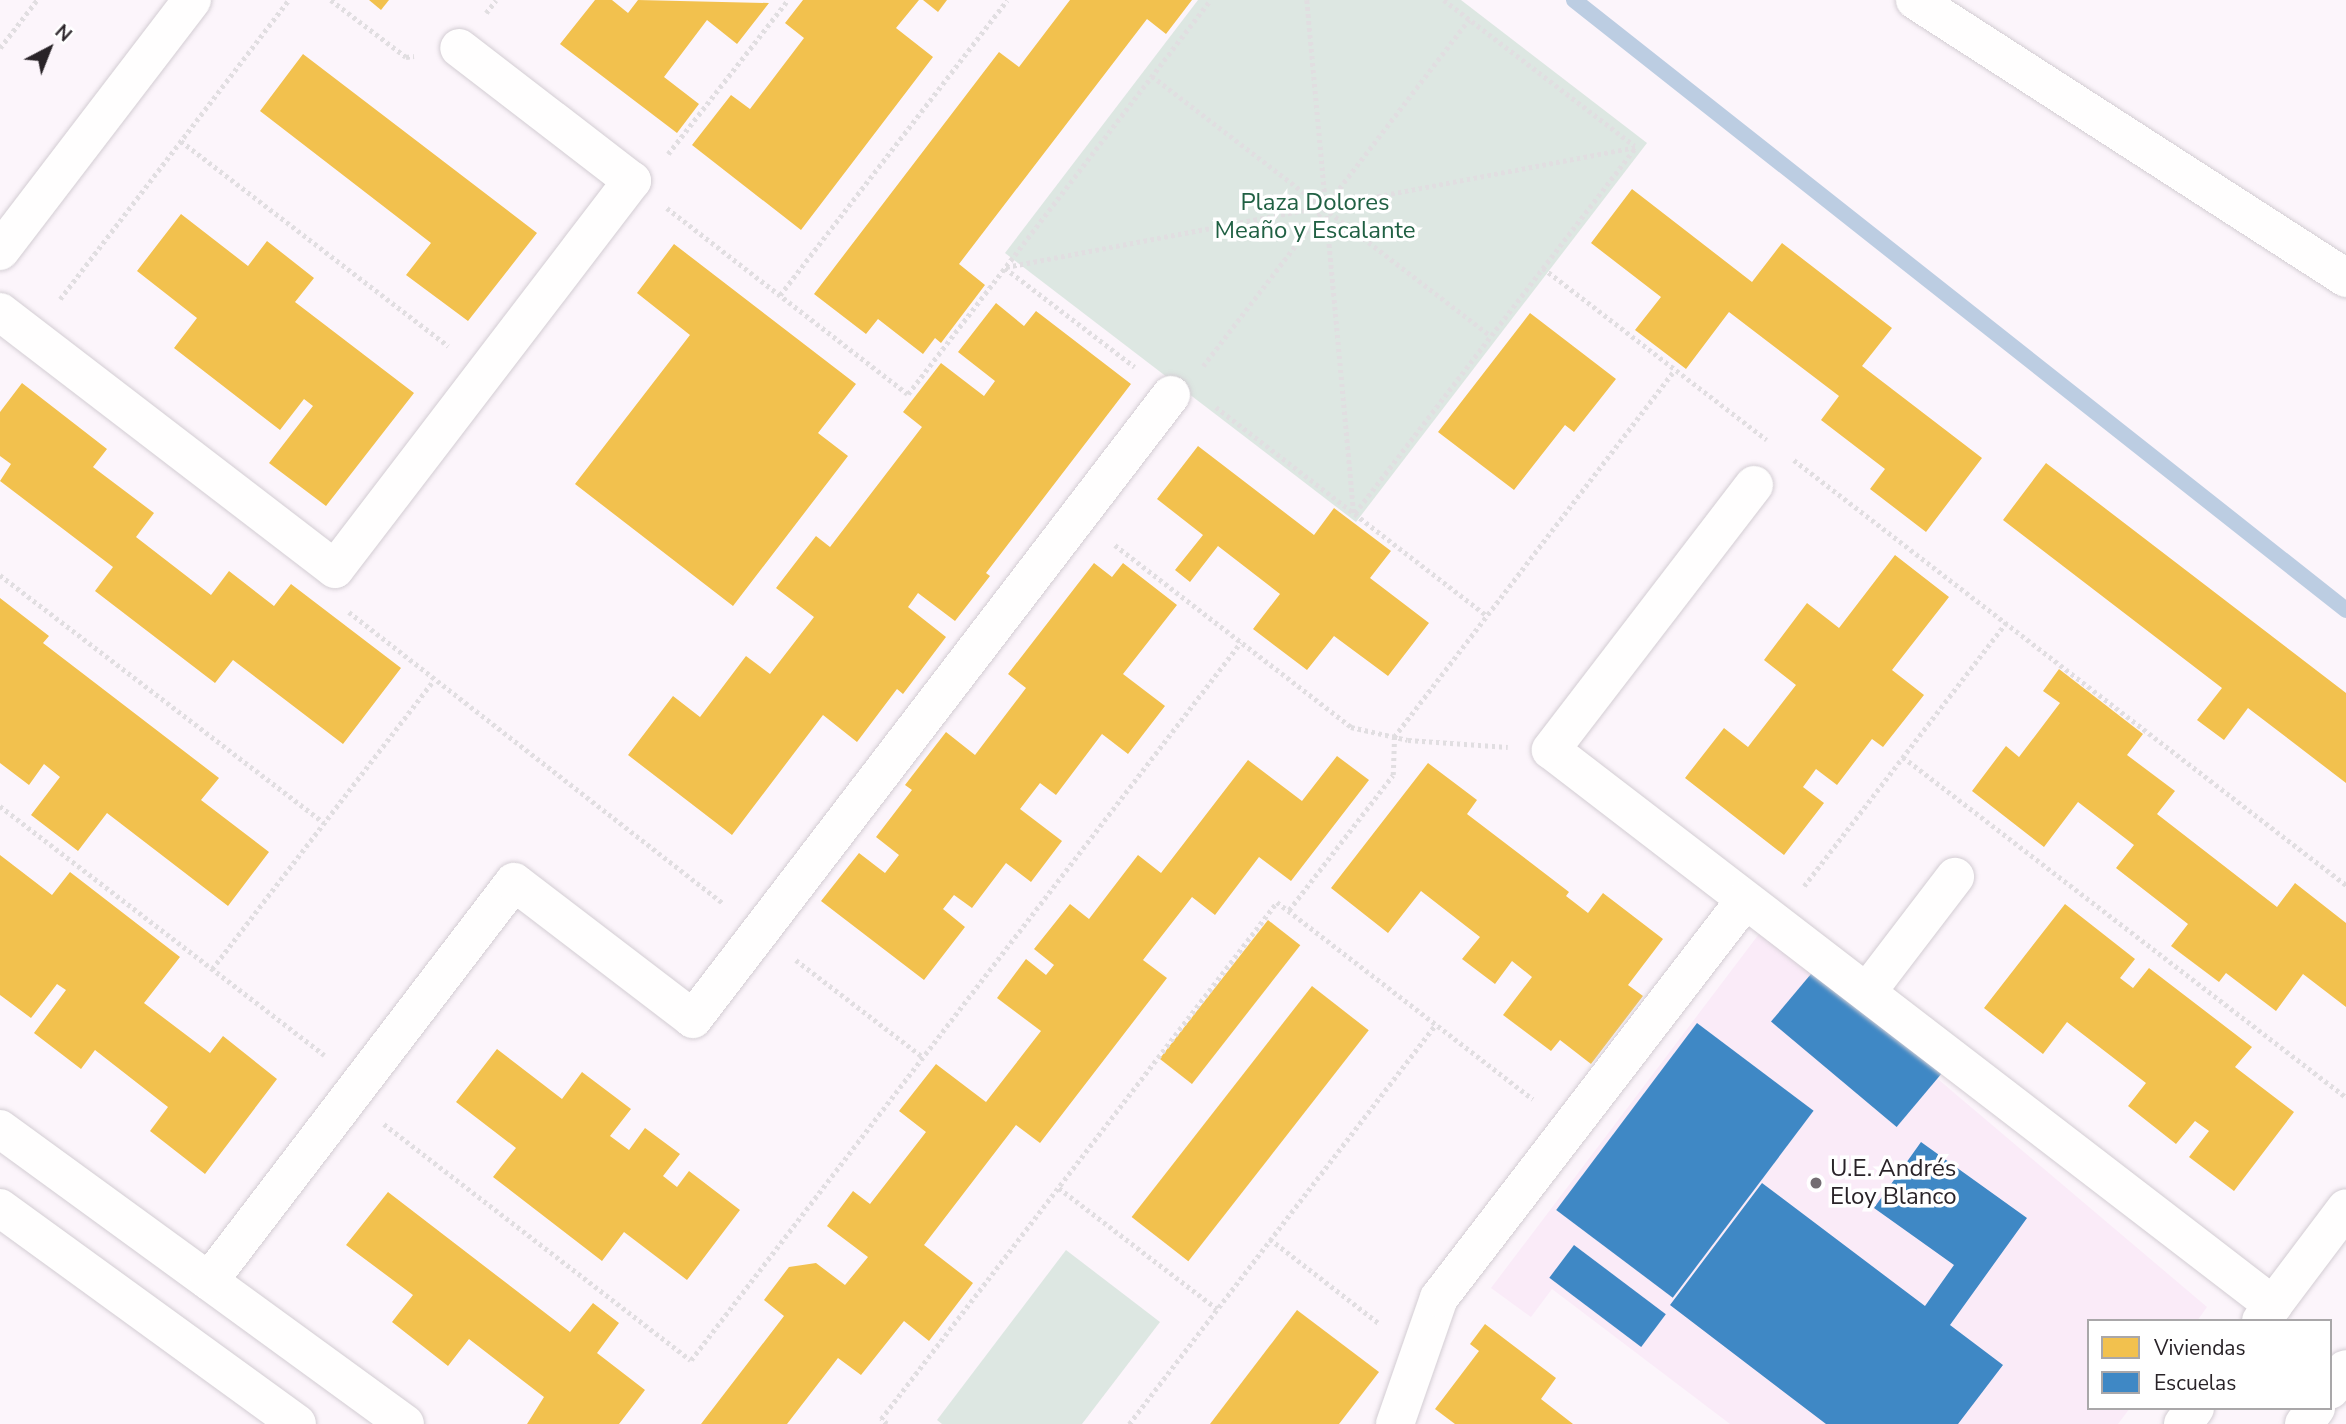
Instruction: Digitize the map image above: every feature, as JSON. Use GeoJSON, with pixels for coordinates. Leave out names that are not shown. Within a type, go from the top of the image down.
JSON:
{"type":"FeatureCollection","features":[{"type":"Feature","properties":{"kind":"street"},"geometry":{"type":"LineString","coordinates":[[0,251],[192,0]]}},
{"type":"Feature","properties":{"kind":"street"},"geometry":{"type":"LineString","coordinates":[[1915,0],[2346,278]]}},
{"type":"Feature","properties":{"kind":"street"},"geometry":{"type":"LineString","coordinates":[[0,312],[335,569],[632,181],[459,48]]}},
{"type":"Feature","properties":{"kind":"street"},"geometry":{"type":"LineString","coordinates":[[209,1280],[514,882],[693,1019],[1178,390]]}},
{"type":"Feature","properties":{"kind":"street"},"geometry":{"type":"LineString","coordinates":[[1754,485],[1551,750],[1867,992],[2267,1313],[2346,1208]]}},
{"type":"Feature","properties":{"kind":"street"},"geometry":{"type":"LineString","coordinates":[[1867,992],[1955,877]]}},
{"type":"Feature","properties":{"kind":"street"},"geometry":{"type":"LineString","coordinates":[[1395,1424],[1439,1298],[1745,900]]}},
{"type":"Feature","properties":{"kind":"street"},"geometry":{"type":"LineString","coordinates":[[0,1129],[404,1424]]}},
{"type":"Feature","properties":{"kind":"street"},"geometry":{"type":"LineString","coordinates":[[0,1208],[297,1424]]}},
{"type":"Feature","properties":{"kind":"path"},"geometry":{"type":"LineString","coordinates":[[0,48],[37,0]]}},
{"type":"Feature","properties":{"kind":"path"},"geometry":{"type":"LineString","coordinates":[[32,336],[289,0]]}},
{"type":"Feature","properties":{"kind":"path"},"geometry":{"type":"LineString","coordinates":[[331,0],[405,57],[459,48]]}},
{"type":"Feature","properties":{"kind":"path"},"geometry":{"type":"LineString","coordinates":[[788,0],[664,158],[632,181],[908,394],[1210,0]]}},
{"type":"Feature","properties":{"kind":"path"},"geometry":{"type":"LineString","coordinates":[[780,295],[1007,0]]}},
{"type":"Feature","properties":{"kind":"path"},"geometry":{"type":"LineString","coordinates":[[1307,0],[1354,514]]}},
{"type":"Feature","properties":{"kind":"path"},"geometry":{"type":"LineString","coordinates":[[1444,0],[1636,147]]}},
{"type":"Feature","properties":{"kind":"path"},"geometry":{"type":"LineString","coordinates":[[1178,390],[1324,208],[1469,19]]}},
{"type":"Feature","properties":{"kind":"path"},"geometry":{"type":"LineString","coordinates":[[1152,76],[1491,336]]}},
{"type":"Feature","properties":{"kind":"path"},"geometry":{"type":"LineString","coordinates":[[181,141],[484,374]]}},
{"type":"Feature","properties":{"kind":"path"},"geometry":{"type":"LineString","coordinates":[[1005,268],[1636,147]]}},
{"type":"Feature","properties":{"kind":"path"},"geometry":{"type":"LineString","coordinates":[[1354,514],[1636,147]]}},
{"type":"Feature","properties":{"kind":"path"},"geometry":{"type":"LineString","coordinates":[[1005,268],[1354,514],[1487,616]]}},
{"type":"Feature","properties":{"kind":"path"},"geometry":{"type":"LineString","coordinates":[[1543,268],[1774,446]]}},
{"type":"Feature","properties":{"kind":"path"},"geometry":{"type":"LineString","coordinates":[[1289,910],[1393,775],[1394,737],[1675,370]]}},
{"type":"Feature","properties":{"kind":"path"},"geometry":{"type":"LineString","coordinates":[[1786,454],[2346,885]]}},
{"type":"Feature","properties":{"kind":"path"},"geometry":{"type":"LineString","coordinates":[[1078,517],[1351,727],[1394,737],[1551,750]]}},
{"type":"Feature","properties":{"kind":"path"},"geometry":{"type":"LineString","coordinates":[[335,569],[351,618],[923,1057]]}},
{"type":"Feature","properties":{"kind":"path"},"geometry":{"type":"LineString","coordinates":[[0,575],[324,823]]}},
{"type":"Feature","properties":{"kind":"path"},"geometry":{"type":"LineString","coordinates":[[1776,923],[2006,623]]}},
{"type":"Feature","properties":{"kind":"path"},"geometry":{"type":"LineString","coordinates":[[0,806],[212,969],[355,1090],[691,1360],[1241,642]]}},
{"type":"Feature","properties":{"kind":"path"},"geometry":{"type":"LineString","coordinates":[[212,969],[433,681]]}},
{"type":"Feature","properties":{"kind":"path"},"geometry":{"type":"LineString","coordinates":[[1903,757],[2346,1097]]}},
{"type":"Feature","properties":{"kind":"path"},"geometry":{"type":"LineString","coordinates":[[887,1424],[881,1419],[1278,902],[1570,1127]]}},
{"type":"Feature","properties":{"kind":"path"},"geometry":{"type":"LineString","coordinates":[[1129,1424],[1436,1024]]}},
{"type":"Feature","properties":{"kind":"path"},"geometry":{"type":"LineString","coordinates":[[1059,1188],[1217,1310]]}},
{"type":"Feature","properties":{"kind":"path"},"geometry":{"type":"LineString","coordinates":[[1270,1239],[1419,1354]]}},
{"type":"Feature","properties":{"kind":"shaded area","name":"U.E. Andrés Eloy Blanco"},"geometry":{"type":"Polygon","coordinates":[[[1762,930],[2207,1307],[2198,1319],[2087,1319],[2087,1410],[2128,1410],[2118,1424],[1730,1424],[1552,1289],[1531,1317],[1491,1288],[1762,930]]]}},
{"type":"Feature","properties":{"kind":"green space","name":"Plaza Dolores Meaño y Escalante"},"geometry":{"type":"Polygon","coordinates":[[[1198,0],[1461,0],[1647,143],[1356,522],[1005,253],[1198,0]]]}},
{"type":"Feature","properties":{"kind":"green space"},"geometry":{"type":"Polygon","coordinates":[[[1066,1250],[1160,1322],[1082,1424],[942,1424],[937,1420],[1066,1250]]]}},
{"type":"Feature","properties":{"kind":"building: Viviendas"},"geometry":{"type":"Polygon","coordinates":[[[369,0],[389,0],[381,10],[369,0]]]}},
{"type":"Feature","properties":{"kind":"building: Viviendas"},"geometry":{"type":"Polygon","coordinates":[[[595,0],[612,0],[628,13],[638,0],[769,3],[737,44],[707,20],[664,77],[699,104],[677,133],[560,44],[595,0]]]}},
{"type":"Feature","properties":{"kind":"building: Viviendas"},"geometry":{"type":"Polygon","coordinates":[[[803,0],[919,0],[896,28],[933,57],[801,230],[692,145],[731,95],[750,109],[804,38],[785,23],[803,0]]]}},
{"type":"Feature","properties":{"kind":"building: Viviendas"},"geometry":{"type":"Polygon","coordinates":[[[923,0],[947,0],[938,12],[923,0]]]}},
{"type":"Feature","properties":{"kind":"building: Viviendas"},"geometry":{"type":"Polygon","coordinates":[[[1070,0],[1192,0],[1166,34],[1147,19],[959,264],[985,285],[941,343],[935,338],[923,354],[878,319],[866,334],[814,294],[999,52],[1019,67],[1070,0]]]}},
{"type":"Feature","properties":{"kind":"building: Viviendas"},"geometry":{"type":"Polygon","coordinates":[[[303,54],[537,233],[468,321],[406,275],[431,243],[260,111],[303,54]]]}},
{"type":"Feature","properties":{"kind":"building: Viviendas"},"geometry":{"type":"Polygon","coordinates":[[[1632,189],[1752,282],[1782,243],[1892,328],[1862,366],[1982,458],[1926,532],[1870,489],[1885,469],[1821,420],[1839,396],[1729,312],[1686,369],[1635,330],[1661,297],[1591,243],[1632,189]]]}},
{"type":"Feature","properties":{"kind":"building: Viviendas"},"geometry":{"type":"Polygon","coordinates":[[[181,214],[248,266],[267,241],[314,278],[295,302],[414,393],[326,506],[269,463],[313,406],[304,399],[280,430],[174,348],[197,318],[137,271],[181,214]]]}},
{"type":"Feature","properties":{"kind":"building: Viviendas"},"geometry":{"type":"Polygon","coordinates":[[[674,244],[856,384],[818,433],[848,456],[733,606],[575,484],[690,335],[637,293],[674,244]]]}},
{"type":"Feature","properties":{"kind":"building: Viviendas"},"geometry":{"type":"Polygon","coordinates":[[[996,303],[1024,326],[1036,311],[1131,384],[986,573],[990,576],[955,621],[918,593],[908,607],[946,637],[903,694],[897,689],[857,742],[823,715],[732,835],[628,755],[673,696],[700,717],[746,656],[770,674],[814,617],[776,588],[816,536],[830,547],[922,427],[903,412],[941,363],[984,396],[995,381],[958,352],[996,303]]]}},
{"type":"Feature","properties":{"kind":"building: Viviendas"},"geometry":{"type":"Polygon","coordinates":[[[1530,313],[1616,379],[1574,432],[1565,425],[1514,490],[1438,432],[1530,313]]]}},
{"type":"Feature","properties":{"kind":"building: Viviendas"},"geometry":{"type":"Polygon","coordinates":[[[22,383],[107,449],[93,467],[154,513],[136,537],[211,595],[229,571],[274,606],[291,584],[401,668],[343,744],[233,660],[215,683],[95,591],[113,567],[0,481],[11,464],[0,456],[0,412],[22,383]]]}},
{"type":"Feature","properties":{"kind":"building: Viviendas"},"geometry":{"type":"Polygon","coordinates":[[[1198,446],[1314,535],[1334,508],[1391,551],[1370,578],[1429,623],[1388,676],[1334,636],[1307,670],[1253,629],[1280,594],[1218,546],[1190,582],[1175,570],[1203,535],[1157,499],[1198,446]]]}},
{"type":"Feature","properties":{"kind":"building: Viviendas"},"geometry":{"type":"Polygon","coordinates":[[[2046,463],[2346,693],[2346,783],[2248,708],[2224,740],[2197,720],[2222,688],[2003,520],[2046,463]]]}},
{"type":"Feature","properties":{"kind":"building: Viviendas"},"geometry":{"type":"Polygon","coordinates":[[[1895,555],[1949,597],[1892,670],[1924,695],[1883,747],[1872,739],[1837,785],[1816,769],[1803,787],[1824,803],[1784,855],[1685,778],[1724,728],[1748,747],[1796,685],[1764,660],[1807,603],[1839,628],[1895,555]]]}},
{"type":"Feature","properties":{"kind":"building: Viviendas"},"geometry":{"type":"Polygon","coordinates":[[[1094,563],[1112,577],[1123,563],[1177,605],[1123,674],[1165,706],[1128,754],[1102,734],[1056,795],[1040,783],[1020,809],[1062,841],[1031,882],[1006,863],[972,908],[954,895],[943,909],[965,927],[924,980],[821,901],[859,853],[885,873],[899,855],[876,837],[912,790],[905,785],[946,732],[975,755],[1026,688],[1008,674],[1094,563]]]}},
{"type":"Feature","properties":{"kind":"building: Viviendas"},"geometry":{"type":"Polygon","coordinates":[[[0,598],[49,636],[43,643],[219,778],[201,800],[269,852],[228,906],[107,813],[78,851],[31,815],[60,777],[44,764],[29,785],[0,763],[0,598]]]}},
{"type":"Feature","properties":{"kind":"building: Viviendas"},"geometry":{"type":"Polygon","coordinates":[[[2059,669],[2143,734],[2127,755],[2175,791],[2157,814],[2277,907],[2295,883],[2346,923],[2346,1007],[2303,974],[2276,1011],[2226,973],[2219,982],[2171,946],[2188,924],[2116,868],[2134,845],[2078,802],[2044,847],[1972,791],[2006,746],[2019,757],[2060,703],[2043,691],[2059,669]]]}},
{"type":"Feature","properties":{"kind":"building: Viviendas"},"geometry":{"type":"Polygon","coordinates":[[[1337,756],[1369,780],[1291,881],[1259,857],[1215,915],[1192,897],[1143,960],[1167,978],[1040,1143],[1016,1125],[924,1245],[973,1283],[929,1341],[904,1321],[861,1375],[838,1358],[787,1424],[701,1424],[784,1316],[764,1300],[789,1267],[816,1263],[845,1285],[868,1257],[827,1226],[853,1191],[870,1204],[926,1132],[899,1111],[936,1064],[986,1102],[1041,1031],[997,998],[1026,959],[1046,975],[1054,965],[1034,949],[1070,904],[1089,919],[1138,855],[1161,873],[1248,760],[1302,801],[1337,756]]]}},
{"type":"Feature","properties":{"kind":"building: Viviendas"},"geometry":{"type":"Polygon","coordinates":[[[1428,763],[1477,800],[1467,814],[1569,892],[1566,896],[1588,913],[1603,893],[1663,939],[1628,985],[1643,996],[1591,1064],[1560,1040],[1551,1051],[1503,1015],[1532,977],[1512,961],[1495,984],[1462,959],[1480,937],[1421,891],[1388,933],[1331,888],[1428,763]]]}},
{"type":"Feature","properties":{"kind":"building: Viviendas"},"geometry":{"type":"Polygon","coordinates":[[[0,855],[52,895],[70,872],[180,957],[144,1003],[210,1053],[223,1036],[277,1079],[205,1174],[150,1131],[168,1107],[95,1050],[81,1069],[34,1033],[66,990],[57,984],[31,1018],[0,995],[0,855]]]}},
{"type":"Feature","properties":{"kind":"building: Viviendas"},"geometry":{"type":"Polygon","coordinates":[[[2065,904],[2135,959],[2120,978],[2133,988],[2149,968],[2252,1047],[2235,1067],[2294,1112],[2234,1191],[2189,1157],[2209,1131],[2195,1121],[2176,1144],[2128,1106],[2146,1083],[2067,1022],[2043,1054],[1984,1008],[2065,904]]]}},
{"type":"Feature","properties":{"kind":"building: Viviendas"},"geometry":{"type":"Polygon","coordinates":[[[1268,920],[1300,945],[1192,1084],[1160,1059],[1268,920]]]}},
{"type":"Feature","properties":{"kind":"building: Viviendas"},"geometry":{"type":"Polygon","coordinates":[[[1312,986],[1369,1030],[1188,1261],[1132,1217],[1312,986]]]}},
{"type":"Feature","properties":{"kind":"building: Viviendas"},"geometry":{"type":"Polygon","coordinates":[[[497,1049],[562,1099],[582,1072],[631,1109],[610,1136],[629,1150],[645,1128],[680,1154],[663,1176],[677,1187],[689,1171],[740,1210],[687,1280],[624,1232],[602,1261],[493,1177],[516,1148],[456,1102],[497,1049]]]}},
{"type":"Feature","properties":{"kind":"building: Viviendas"},"geometry":{"type":"Polygon","coordinates":[[[388,1192],[570,1332],[593,1303],[619,1323],[597,1353],[645,1390],[619,1424],[527,1424],[544,1397],[469,1339],[448,1366],[392,1322],[413,1295],[346,1245],[388,1192]]]}},
{"type":"Feature","properties":{"kind":"building: Viviendas"},"geometry":{"type":"Polygon","coordinates":[[[1297,1310],[1379,1372],[1339,1424],[1210,1424],[1297,1310]]]}},
{"type":"Feature","properties":{"kind":"building: Viviendas"},"geometry":{"type":"Polygon","coordinates":[[[1485,1324],[1556,1378],[1541,1399],[1573,1424],[1455,1424],[1435,1409],[1479,1351],[1470,1344],[1485,1324]]]}},
{"type":"Feature","properties":{"kind":"building: Escuelas"},"geometry":{"type":"Polygon","coordinates":[[[1816,968],[1942,1073],[1897,1127],[1771,1022],[1816,968]]]}},
{"type":"Feature","properties":{"kind":"building: Escuelas"},"geometry":{"type":"Polygon","coordinates":[[[1697,1023],[1814,1111],[1673,1298],[1556,1210],[1697,1023]]]}},
{"type":"Feature","properties":{"kind":"building: Escuelas"},"geometry":{"type":"Polygon","coordinates":[[[1921,1142],[2027,1218],[1950,1325],[2003,1365],[1958,1424],[1826,1424],[1670,1305],[1762,1183],[1925,1306],[1954,1265],[1874,1208],[1921,1142]]]}},
{"type":"Feature","properties":{"kind":"building: Escuelas"},"geometry":{"type":"Polygon","coordinates":[[[1574,1245],[1666,1314],[1641,1347],[1549,1278],[1574,1245]]]}},
{"type":"Feature","properties":{"kind":"waterway"},"geometry":{"type":"LineString","coordinates":[[1574,0],[2346,610]]}},
{"type":"Feature","properties":{"kind":"place","name":"U.E. Andrés Eloy Blanco"},"geometry":{"type":"Point","coordinates":[1816,1183]}}]}
